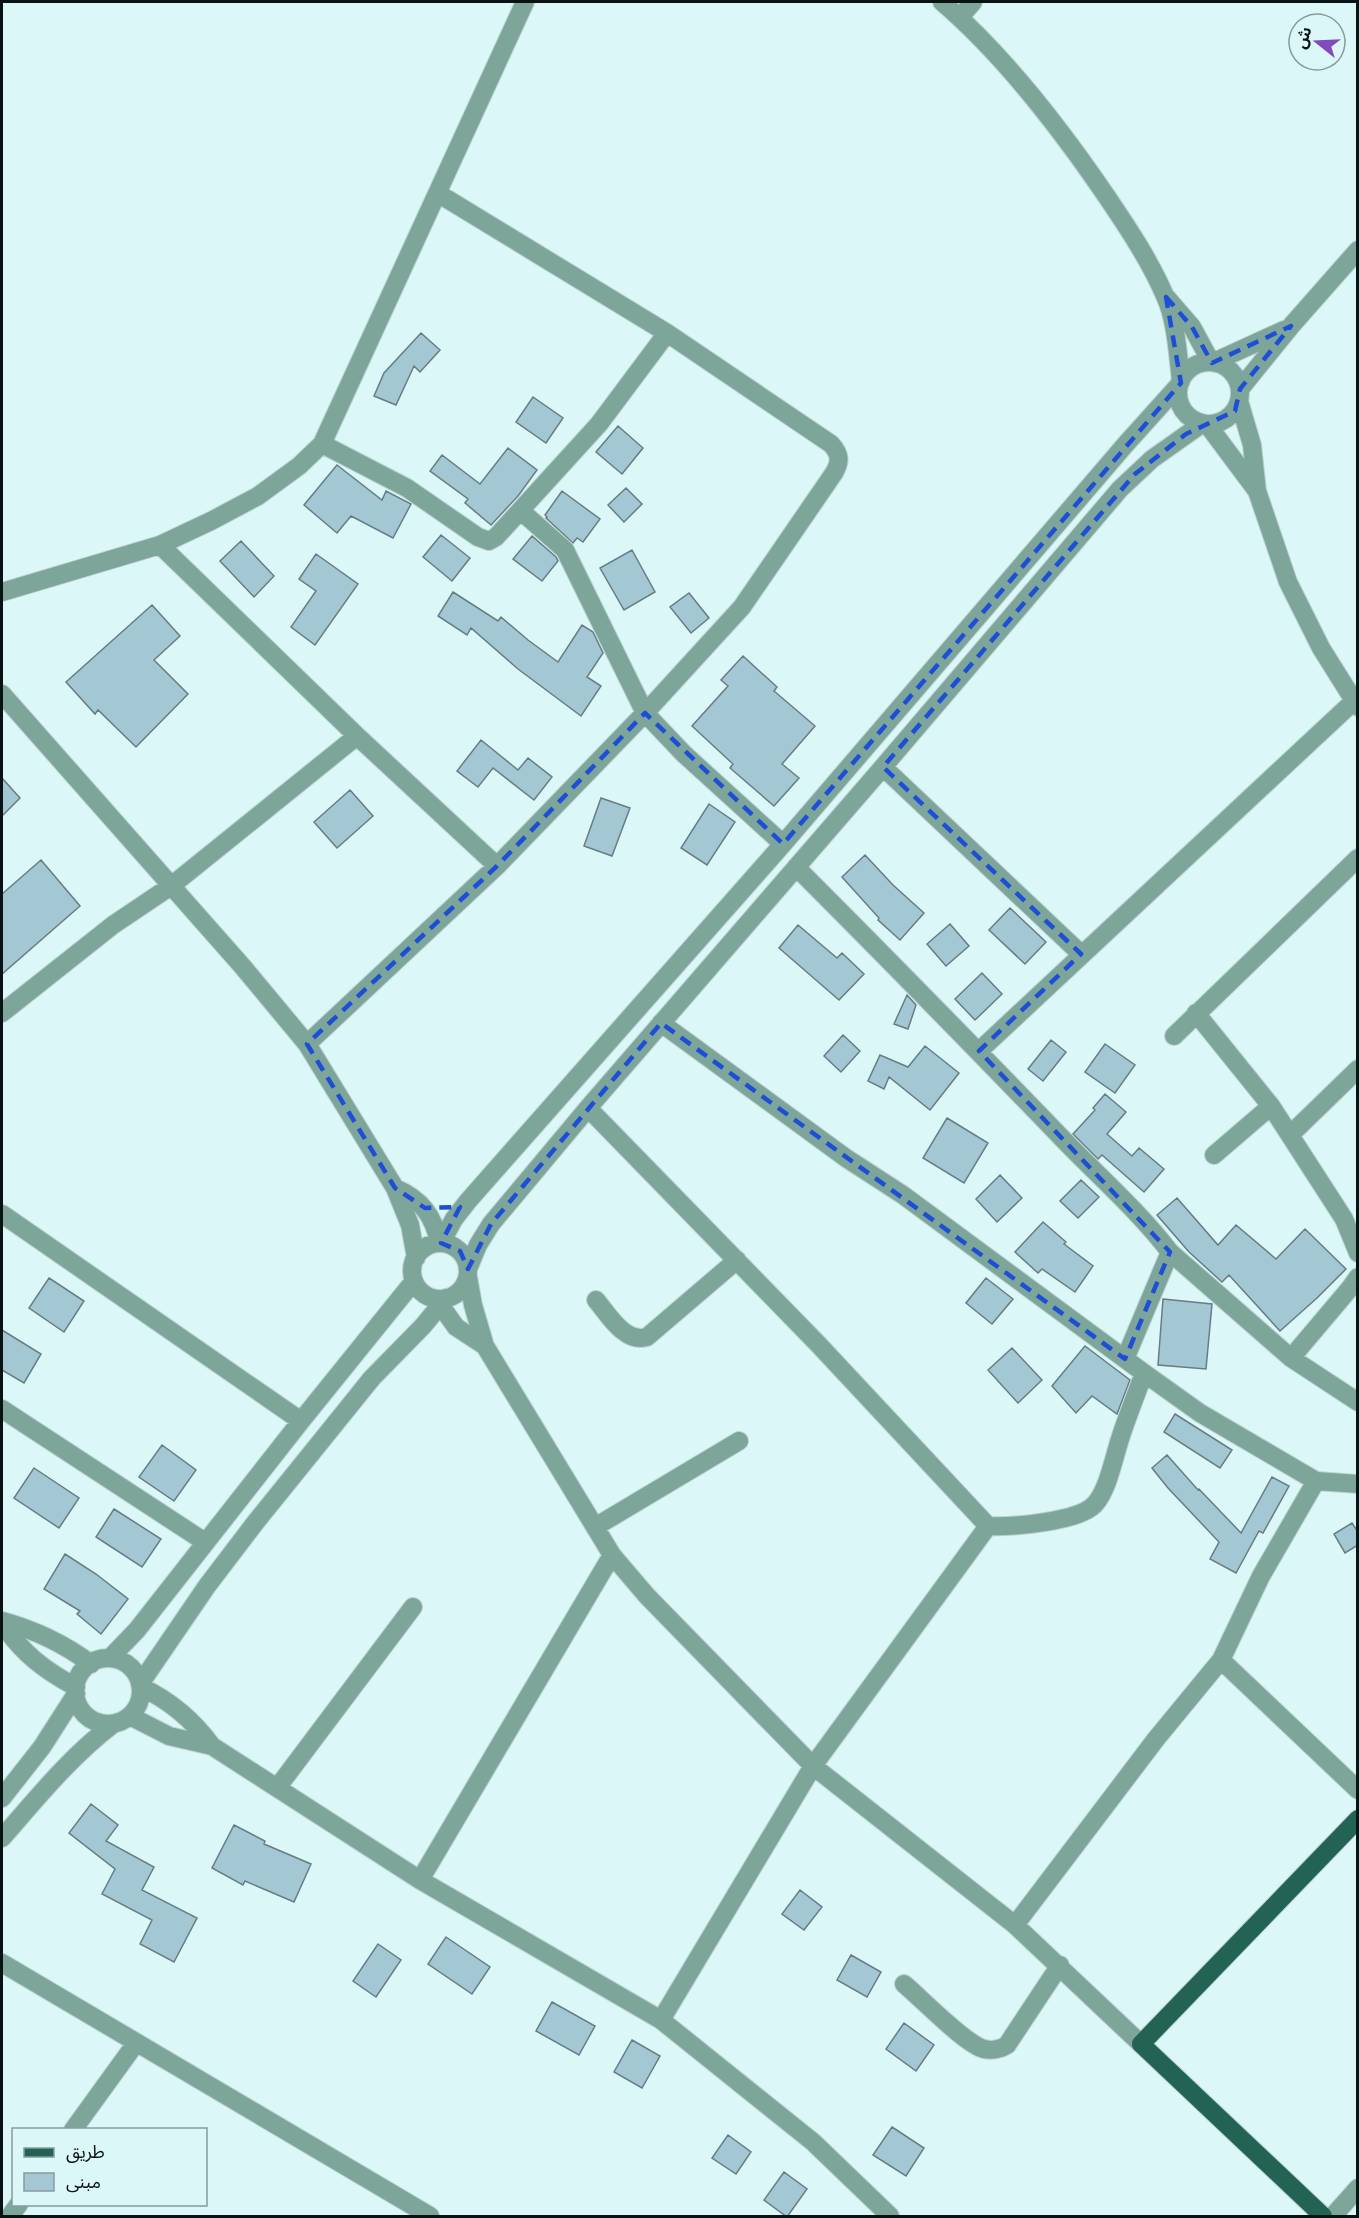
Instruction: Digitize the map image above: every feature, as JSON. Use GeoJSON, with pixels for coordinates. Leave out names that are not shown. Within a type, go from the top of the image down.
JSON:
{"type":"FeatureCollection","features":[{"type":"Feature","properties":{"kind":"main road"},"geometry":{"type":"LineString","coordinates":[[1323,2217],[1141,2044],[1358,1820]]}},
{"type":"Feature","properties":{"kind":"street"},"geometry":{"type":"LineString","coordinates":[[2,592],[160,545],[212,521],[258,496],[299,466],[322,444],[439,194],[525,2]]}},
{"type":"Feature","properties":{"kind":"street"},"geometry":{"type":"LineString","coordinates":[[942,2],[960,17],[1029,92],[1086,166],[1127,227],[1166,297],[1192,327],[1213,362],[1224,365],[1237,380],[1252,445],[1257,491],[1288,582],[1321,648],[1356,704],[1081,954],[979,1051]]}},
{"type":"Feature","properties":{"kind":"street"},"geometry":{"type":"LineString","coordinates":[[960,17],[973,2]]}},
{"type":"Feature","properties":{"kind":"street"},"geometry":{"type":"LineString","coordinates":[[307,1044],[497,866],[645,713],[742,607],[834,473],[840,459],[831,444],[667,333],[439,194]]}},
{"type":"Feature","properties":{"kind":"street"},"geometry":{"type":"LineString","coordinates":[[1166,297],[1180,383],[1180,405],[1194,420],[1205,424],[1218,423],[1235,411],[1240,395],[1290,326],[1358,250]]}},
{"type":"Feature","properties":{"kind":"street"},"geometry":{"type":"LineString","coordinates":[[440,1243],[468,1201],[783,844],[1193,367],[1213,362],[1290,326]]}},
{"type":"Feature","properties":{"kind":"street"},"geometry":{"type":"LineString","coordinates":[[322,444],[407,488],[478,537],[489,541],[496,537],[521,511],[599,424],[667,333]]}},
{"type":"Feature","properties":{"kind":"street"},"geometry":{"type":"LineString","coordinates":[[1205,424],[1257,491]]}},
{"type":"Feature","properties":{"kind":"street"},"geometry":{"type":"LineString","coordinates":[[2,1838],[77,1753],[113,1724],[130,1716],[139,1703],[141,1686],[207,1586],[302,1463],[372,1378],[441,1301],[456,1294],[464,1287],[478,1245],[491,1224],[588,1108],[1120,489],[1152,459],[1205,424]]}},
{"type":"Feature","properties":{"kind":"street"},"geometry":{"type":"LineString","coordinates":[[521,511],[565,550],[645,713],[684,754],[783,844]]}},
{"type":"Feature","properties":{"kind":"street"},"geometry":{"type":"LineString","coordinates":[[160,545],[357,736],[497,866]]}},
{"type":"Feature","properties":{"kind":"street"},"geometry":{"type":"LineString","coordinates":[[2,694],[307,1044],[395,1188],[410,1225],[416,1258],[414,1281],[423,1293],[441,1301],[456,1327],[484,1346]]}},
{"type":"Feature","properties":{"kind":"street"},"geometry":{"type":"LineString","coordinates":[[2,1013],[104,932],[171,886],[357,736]]}},
{"type":"Feature","properties":{"kind":"street"},"geometry":{"type":"LineString","coordinates":[[883,767],[1081,954]]}},
{"type":"Feature","properties":{"kind":"street"},"geometry":{"type":"LineString","coordinates":[[1174,1036],[1358,858]]}},
{"type":"Feature","properties":{"kind":"street"},"geometry":{"type":"LineString","coordinates":[[796,867],[979,1051],[1086,1164],[1124,1198],[1170,1252],[1291,1358],[1358,1402]]}},
{"type":"Feature","properties":{"kind":"street"},"geometry":{"type":"LineString","coordinates":[[1196,1013],[1270,1106],[1290,1135],[1344,1219],[1358,1253]]}},
{"type":"Feature","properties":{"kind":"street"},"geometry":{"type":"LineString","coordinates":[[661,1023],[846,1158],[903,1195],[1200,1413],[1316,1481],[1358,1484]]}},
{"type":"Feature","properties":{"kind":"street"},"geometry":{"type":"LineString","coordinates":[[1290,1135],[1358,1069]]}},
{"type":"Feature","properties":{"kind":"street"},"geometry":{"type":"LineString","coordinates":[[1214,1155],[1270,1106]]}},
{"type":"Feature","properties":{"kind":"street"},"geometry":{"type":"LineString","coordinates":[[588,1108],[737,1260],[988,1526],[1013,1527],[1046,1522],[1081,1512],[1093,1506],[1106,1483],[1144,1374]]}},
{"type":"Feature","properties":{"kind":"street"},"geometry":{"type":"LineString","coordinates":[[395,1188],[411,1196],[425,1208],[440,1243]]}},
{"type":"Feature","properties":{"kind":"street"},"geometry":{"type":"LineString","coordinates":[[425,1208],[447,1208],[468,1201]]}},
{"type":"Feature","properties":{"kind":"street"},"geometry":{"type":"LineString","coordinates":[[2,1214],[301,1421]]}},
{"type":"Feature","properties":{"kind":"street"},"geometry":{"type":"LineString","coordinates":[[416,1258],[426,1248],[440,1243],[451,1245],[466,1259],[474,1312],[484,1346],[612,1555],[647,1596],[813,1766],[1015,1925],[1060,1965],[1141,2044]]}},
{"type":"Feature","properties":{"kind":"street"},"geometry":{"type":"LineString","coordinates":[[1125,1359],[1170,1252]]}},
{"type":"Feature","properties":{"kind":"street"},"geometry":{"type":"LineString","coordinates":[[596,1299],[626,1334],[633,1339],[640,1340],[737,1260]]}},
{"type":"Feature","properties":{"kind":"street"},"geometry":{"type":"LineString","coordinates":[[1291,1358],[1358,1277]]}},
{"type":"Feature","properties":{"kind":"street"},"geometry":{"type":"LineString","coordinates":[[2,1798],[42,1748],[76,1690],[79,1678],[91,1664],[110,1658],[137,1630],[414,1281]]}},
{"type":"Feature","properties":{"kind":"street"},"geometry":{"type":"LineString","coordinates":[[2,1409],[205,1542]]}},
{"type":"Feature","properties":{"kind":"street"},"geometry":{"type":"LineString","coordinates":[[595,1527],[739,1441]]}},
{"type":"Feature","properties":{"kind":"street"},"geometry":{"type":"LineString","coordinates":[[1015,1925],[1156,1739],[1221,1660],[1261,1576],[1316,1481]]}},
{"type":"Feature","properties":{"kind":"street"},"geometry":{"type":"LineString","coordinates":[[661,2020],[813,1766],[988,1526]]}},
{"type":"Feature","properties":{"kind":"street"},"geometry":{"type":"LineString","coordinates":[[420,1880],[612,1555]]}},
{"type":"Feature","properties":{"kind":"street"},"geometry":{"type":"LineString","coordinates":[[277,1788],[412,1607]]}},
{"type":"Feature","properties":{"kind":"street"},"geometry":{"type":"LineString","coordinates":[[2,1622],[39,1633],[91,1664]]}},
{"type":"Feature","properties":{"kind":"street"},"geometry":{"type":"LineString","coordinates":[[2,1622],[25,1653],[76,1690],[78,1702],[88,1717],[95,1722],[113,1724]]}},
{"type":"Feature","properties":{"kind":"street"},"geometry":{"type":"LineString","coordinates":[[110,1658],[130,1666],[141,1686],[181,1711],[212,1746],[420,1880],[661,2020],[813,2142],[890,2217]]}},
{"type":"Feature","properties":{"kind":"street"},"geometry":{"type":"LineString","coordinates":[[1221,1660],[1358,1790]]}},
{"type":"Feature","properties":{"kind":"street"},"geometry":{"type":"LineString","coordinates":[[130,1716],[169,1736],[212,1746]]}},
{"type":"Feature","properties":{"kind":"street"},"geometry":{"type":"LineString","coordinates":[[2,1963],[430,2217]]}},
{"type":"Feature","properties":{"kind":"street"},"geometry":{"type":"LineString","coordinates":[[904,1983],[963,2036],[984,2049],[993,2050],[1007,2045],[1060,1965]]}},
{"type":"Feature","properties":{"kind":"street"},"geometry":{"type":"LineString","coordinates":[[74,2128],[136,2043]]}},
{"type":"Feature","properties":{"kind":"street"},"geometry":{"type":"LineString","coordinates":[[1333,2217],[1358,2188]]}},
{"type":"Feature","properties":{"kind":"highlighted area"},"geometry":{"type":"Polygon","coordinates":[[[1166,297],[1192,327],[1212,363],[1291,326],[1240,389],[1235,411],[1186,434],[1135,474],[883,767],[1081,954],[979,1051],[1170,1252],[1125,1359],[661,1023],[491,1224],[468,1269],[460,1251],[441,1243],[460,1207],[425,1208],[395,1188],[307,1044],[497,866],[645,713],[783,844],[1181,383],[1166,297]]]}},
{"type":"Feature","properties":{"kind":"building"},"geometry":{"type":"Polygon","coordinates":[[[421,333],[440,350],[420,372],[414,366],[396,405],[374,396],[384,373],[421,333]]]}},
{"type":"Feature","properties":{"kind":"building"},"geometry":{"type":"Polygon","coordinates":[[[533,397],[563,418],[546,443],[516,422],[533,397]]]}},
{"type":"Feature","properties":{"kind":"building"},"geometry":{"type":"Polygon","coordinates":[[[618,426],[643,448],[622,474],[596,452],[618,426]]]}},
{"type":"Feature","properties":{"kind":"building"},"geometry":{"type":"Polygon","coordinates":[[[508,448],[537,470],[518,496],[491,525],[465,503],[468,499],[430,471],[442,455],[480,484],[508,448]]]}},
{"type":"Feature","properties":{"kind":"building"},"geometry":{"type":"Polygon","coordinates":[[[337,465],[382,500],[386,491],[411,504],[393,538],[351,516],[337,533],[304,505],[337,465]]]}},
{"type":"Feature","properties":{"kind":"building"},"geometry":{"type":"Polygon","coordinates":[[[626,488],[642,504],[624,522],[608,505],[626,488]]]}},
{"type":"Feature","properties":{"kind":"building"},"geometry":{"type":"Polygon","coordinates":[[[562,491],[600,519],[583,542],[577,538],[573,543],[546,518],[545,515],[562,491]]]}},
{"type":"Feature","properties":{"kind":"building"},"geometry":{"type":"Polygon","coordinates":[[[441,535],[470,558],[452,581],[423,557],[441,535]]]}},
{"type":"Feature","properties":{"kind":"building"},"geometry":{"type":"Polygon","coordinates":[[[532,536],[558,561],[542,581],[513,559],[532,536]]]}},
{"type":"Feature","properties":{"kind":"building"},"geometry":{"type":"Polygon","coordinates":[[[241,541],[274,576],[254,597],[220,561],[241,541]]]}},
{"type":"Feature","properties":{"kind":"building"},"geometry":{"type":"Polygon","coordinates":[[[632,550],[655,592],[624,610],[600,568],[632,550]]]}},
{"type":"Feature","properties":{"kind":"building"},"geometry":{"type":"Polygon","coordinates":[[[316,554],[358,584],[315,645],[291,627],[316,591],[299,579],[316,554]]]}},
{"type":"Feature","properties":{"kind":"building"},"geometry":{"type":"Polygon","coordinates":[[[453,592],[498,621],[501,617],[558,662],[582,625],[593,632],[603,653],[587,677],[601,686],[581,716],[518,669],[471,628],[467,635],[438,616],[453,592]]]}},
{"type":"Feature","properties":{"kind":"building"},"geometry":{"type":"Polygon","coordinates":[[[689,593],[709,618],[691,633],[670,607],[689,593]]]}},
{"type":"Feature","properties":{"kind":"building"},"geometry":{"type":"Polygon","coordinates":[[[152,605],[180,636],[154,660],[188,694],[136,747],[98,710],[95,714],[66,682],[152,605]]]}},
{"type":"Feature","properties":{"kind":"building"},"geometry":{"type":"Polygon","coordinates":[[[743,656],[777,687],[774,691],[815,726],[782,764],[799,778],[774,806],[730,768],[733,764],[692,726],[728,686],[721,680],[743,656]]]}},
{"type":"Feature","properties":{"kind":"building"},"geometry":{"type":"Polygon","coordinates":[[[481,740],[518,770],[528,758],[552,777],[534,800],[493,768],[478,787],[457,771],[481,740]]]}},
{"type":"Feature","properties":{"kind":"building"},"geometry":{"type":"Polygon","coordinates":[[[2,778],[20,798],[2,816],[2,778]]]}},
{"type":"Feature","properties":{"kind":"building"},"geometry":{"type":"Polygon","coordinates":[[[350,790],[373,816],[337,848],[314,822],[350,790]]]}},
{"type":"Feature","properties":{"kind":"building"},"geometry":{"type":"Polygon","coordinates":[[[601,798],[630,808],[612,856],[584,846],[601,798]]]}},
{"type":"Feature","properties":{"kind":"building"},"geometry":{"type":"Polygon","coordinates":[[[709,804],[735,822],[707,865],[681,848],[709,804]]]}},
{"type":"Feature","properties":{"kind":"building"},"geometry":{"type":"Polygon","coordinates":[[[865,855],[924,913],[900,940],[878,920],[879,918],[842,877],[865,855]]]}},
{"type":"Feature","properties":{"kind":"building"},"geometry":{"type":"Polygon","coordinates":[[[41,860],[80,906],[2,974],[2,894],[41,860]]]}},
{"type":"Feature","properties":{"kind":"building"},"geometry":{"type":"Polygon","coordinates":[[[1010,908],[1046,942],[1025,964],[989,930],[1010,908]]]}},
{"type":"Feature","properties":{"kind":"building"},"geometry":{"type":"Polygon","coordinates":[[[950,924],[969,946],[946,966],[927,944],[950,924]]]}},
{"type":"Feature","properties":{"kind":"building"},"geometry":{"type":"Polygon","coordinates":[[[798,925],[837,958],[842,953],[864,974],[839,1000],[779,948],[798,925]]]}},
{"type":"Feature","properties":{"kind":"building"},"geometry":{"type":"Polygon","coordinates":[[[982,973],[1002,994],[975,1020],[955,999],[982,973]]]}},
{"type":"Feature","properties":{"kind":"building"},"geometry":{"type":"Polygon","coordinates":[[[907,995],[916,1005],[908,1029],[894,1024],[907,995]]]}},
{"type":"Feature","properties":{"kind":"building"},"geometry":{"type":"Polygon","coordinates":[[[843,1035],[860,1051],[841,1072],[824,1056],[843,1035]]]}},
{"type":"Feature","properties":{"kind":"building"},"geometry":{"type":"Polygon","coordinates":[[[1051,1040],[1066,1052],[1043,1081],[1028,1069],[1051,1040]]]}},
{"type":"Feature","properties":{"kind":"building"},"geometry":{"type":"Polygon","coordinates":[[[1105,1044],[1135,1065],[1115,1093],[1085,1072],[1105,1044]]]}},
{"type":"Feature","properties":{"kind":"building"},"geometry":{"type":"Polygon","coordinates":[[[925,1046],[959,1073],[930,1110],[889,1077],[884,1089],[868,1081],[880,1055],[908,1067],[925,1046]]]}},
{"type":"Feature","properties":{"kind":"building"},"geometry":{"type":"Polygon","coordinates":[[[1105,1094],[1126,1112],[1107,1134],[1132,1156],[1139,1148],[1164,1169],[1144,1192],[1102,1155],[1098,1159],[1073,1134],[1095,1110],[1093,1108],[1105,1094]]]}},
{"type":"Feature","properties":{"kind":"building"},"geometry":{"type":"Polygon","coordinates":[[[947,1118],[988,1143],[964,1183],[923,1158],[947,1118]]]}},
{"type":"Feature","properties":{"kind":"building"},"geometry":{"type":"Polygon","coordinates":[[[1000,1175],[1022,1198],[997,1222],[976,1199],[1000,1175]]]}},
{"type":"Feature","properties":{"kind":"building"},"geometry":{"type":"Polygon","coordinates":[[[1081,1180],[1099,1197],[1078,1218],[1060,1201],[1081,1180]]]}},
{"type":"Feature","properties":{"kind":"building"},"geometry":{"type":"Polygon","coordinates":[[[1177,1198],[1218,1245],[1236,1225],[1276,1259],[1305,1229],[1346,1269],[1280,1331],[1229,1275],[1222,1282],[1189,1252],[1157,1215],[1177,1198]]]}},
{"type":"Feature","properties":{"kind":"building"},"geometry":{"type":"Polygon","coordinates":[[[1043,1222],[1066,1242],[1064,1244],[1093,1266],[1075,1292],[1042,1269],[1038,1273],[1015,1252],[1043,1222]]]}},
{"type":"Feature","properties":{"kind":"building"},"geometry":{"type":"Polygon","coordinates":[[[49,1278],[84,1301],[64,1332],[29,1308],[49,1278]]]}},
{"type":"Feature","properties":{"kind":"building"},"geometry":{"type":"Polygon","coordinates":[[[986,1278],[1013,1299],[992,1324],[966,1303],[986,1278]]]}},
{"type":"Feature","properties":{"kind":"building"},"geometry":{"type":"Polygon","coordinates":[[[1163,1299],[1212,1304],[1206,1369],[1158,1365],[1163,1299]]]}},
{"type":"Feature","properties":{"kind":"building"},"geometry":{"type":"Polygon","coordinates":[[[2,1330],[41,1354],[24,1383],[2,1370],[2,1330]]]}},
{"type":"Feature","properties":{"kind":"building"},"geometry":{"type":"Polygon","coordinates":[[[1085,1346],[1130,1380],[1117,1414],[1092,1396],[1076,1413],[1052,1386],[1085,1346]]]}},
{"type":"Feature","properties":{"kind":"building"},"geometry":{"type":"Polygon","coordinates":[[[1012,1348],[1042,1380],[1018,1403],[988,1370],[1012,1348]]]}},
{"type":"Feature","properties":{"kind":"building"},"geometry":{"type":"Polygon","coordinates":[[[1175,1414],[1232,1450],[1220,1468],[1164,1432],[1175,1414]]]}},
{"type":"Feature","properties":{"kind":"building"},"geometry":{"type":"Polygon","coordinates":[[[162,1445],[196,1470],[174,1501],[139,1477],[162,1445]]]}},
{"type":"Feature","properties":{"kind":"building"},"geometry":{"type":"Polygon","coordinates":[[[1167,1455],[1241,1533],[1272,1477],[1289,1486],[1263,1533],[1259,1531],[1236,1573],[1210,1559],[1219,1542],[1152,1468],[1167,1455]]]}},
{"type":"Feature","properties":{"kind":"building"},"geometry":{"type":"Polygon","coordinates":[[[34,1468],[79,1498],[59,1528],[14,1498],[34,1468]]]}},
{"type":"Feature","properties":{"kind":"building"},"geometry":{"type":"Polygon","coordinates":[[[114,1509],[161,1539],[142,1567],[96,1537],[114,1509]]]}},
{"type":"Feature","properties":{"kind":"building"},"geometry":{"type":"Polygon","coordinates":[[[1352,1523],[1358,1532],[1358,1545],[1345,1553],[1334,1534],[1352,1523]]]}},
{"type":"Feature","properties":{"kind":"building"},"geometry":{"type":"Polygon","coordinates":[[[65,1554],[128,1599],[101,1634],[77,1614],[80,1611],[44,1589],[65,1554]]]}},
{"type":"Feature","properties":{"kind":"building"},"geometry":{"type":"Polygon","coordinates":[[[91,1804],[118,1825],[106,1841],[154,1867],[142,1890],[197,1918],[174,1962],[140,1944],[152,1920],[102,1894],[115,1869],[69,1833],[91,1804]]]}},
{"type":"Feature","properties":{"kind":"building"},"geometry":{"type":"Polygon","coordinates":[[[234,1825],[265,1841],[264,1844],[311,1864],[294,1902],[245,1881],[243,1885],[212,1868],[234,1825]]]}},
{"type":"Feature","properties":{"kind":"building"},"geometry":{"type":"Polygon","coordinates":[[[800,1890],[822,1907],[804,1930],[782,1914],[800,1890]]]}},
{"type":"Feature","properties":{"kind":"building"},"geometry":{"type":"Polygon","coordinates":[[[446,1937],[490,1967],[472,1994],[428,1964],[446,1937]]]}},
{"type":"Feature","properties":{"kind":"building"},"geometry":{"type":"Polygon","coordinates":[[[378,1944],[401,1960],[376,1997],[353,1981],[378,1944]]]}},
{"type":"Feature","properties":{"kind":"building"},"geometry":{"type":"Polygon","coordinates":[[[851,1955],[881,1972],[867,1997],[837,1980],[851,1955]]]}},
{"type":"Feature","properties":{"kind":"building"},"geometry":{"type":"Polygon","coordinates":[[[552,2002],[595,2026],[579,2055],[536,2031],[552,2002]]]}},
{"type":"Feature","properties":{"kind":"building"},"geometry":{"type":"Polygon","coordinates":[[[904,2023],[934,2045],[916,2071],[886,2049],[904,2023]]]}},
{"type":"Feature","properties":{"kind":"building"},"geometry":{"type":"Polygon","coordinates":[[[632,2040],[660,2056],[642,2088],[614,2072],[632,2040]]]}},
{"type":"Feature","properties":{"kind":"building"},"geometry":{"type":"Polygon","coordinates":[[[892,2127],[924,2148],[906,2176],[873,2155],[892,2127]]]}},
{"type":"Feature","properties":{"kind":"building"},"geometry":{"type":"Polygon","coordinates":[[[728,2135],[751,2152],[736,2174],[712,2158],[728,2135]]]}},
{"type":"Feature","properties":{"kind":"building"},"geometry":{"type":"Polygon","coordinates":[[[784,2172],[807,2189],[787,2217],[764,2200],[784,2172]]]}}]}
